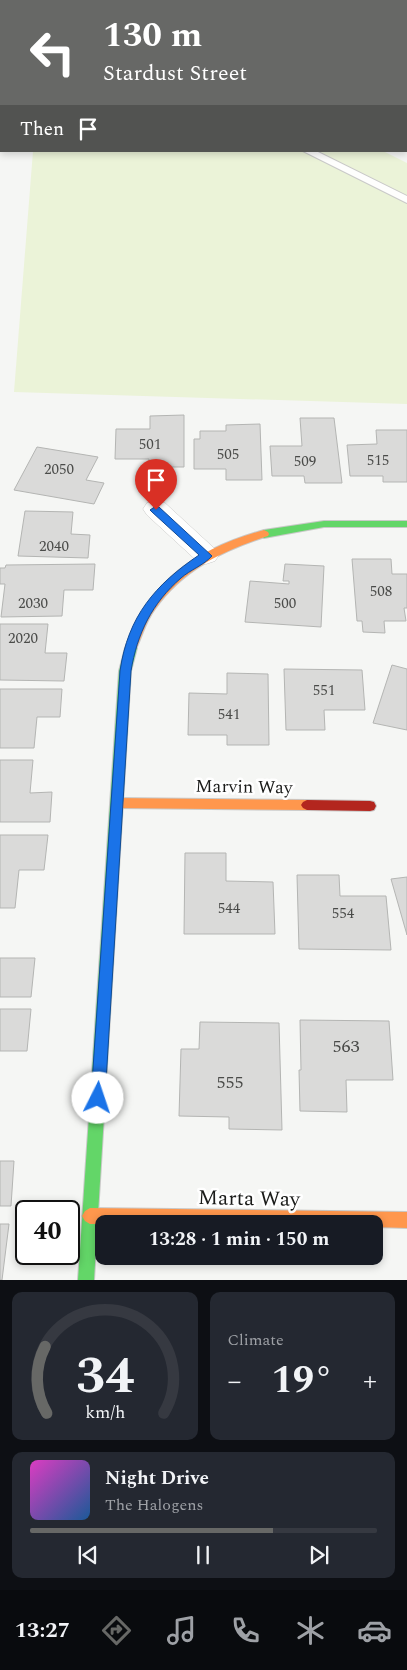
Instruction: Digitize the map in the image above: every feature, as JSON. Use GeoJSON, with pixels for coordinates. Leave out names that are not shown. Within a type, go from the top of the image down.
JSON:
{"type":"FeatureCollection","features":[{"type":"Feature","properties":{"kind":"street"},"geometry":{"type":"LineString","coordinates":[[156,510],[206,556]]}},
{"type":"Feature","properties":{"kind":"street"},"geometry":{"type":"LineString","coordinates":[[86,1280],[125,671],[128,651],[136,630],[156,597],[178,575],[206,556],[240,540],[275,530],[314,525],[407,524]]}},
{"type":"Feature","properties":{"kind":"street","name":"Marvin Way"},"geometry":{"type":"LineString","coordinates":[[117,803],[370,806]]}},
{"type":"Feature","properties":{"kind":"street","name":"Marta Way"},"geometry":{"type":"LineString","coordinates":[[90,1216],[407,1220]]}},
{"type":"Feature","properties":{"kind":"lane"},"geometry":{"type":"LineString","coordinates":[[310,152],[407,200]]}},
{"type":"Feature","properties":{"kind":"green space"},"geometry":{"type":"Polygon","coordinates":[[[33,152],[385,152],[407,163],[407,404],[14,392],[33,152]]]}},
{"type":"Feature","properties":{"kind":"building"},"geometry":{"type":"Polygon","coordinates":[[[184,415],[184,467],[149,467],[149,459],[115,459],[116,429],[150,429],[150,416],[184,415]]]}},
{"type":"Feature","properties":{"kind":"building"},"geometry":{"type":"Polygon","coordinates":[[[300,418],[334,418],[342,483],[305,483],[304,476],[272,476],[270,446],[302,446],[300,418]]]}},
{"type":"Feature","properties":{"kind":"building"},"geometry":{"type":"Polygon","coordinates":[[[260,424],[262,480],[226,480],[226,469],[194,469],[194,439],[200,439],[200,431],[226,431],[226,425],[260,424]]]}},
{"type":"Feature","properties":{"kind":"building"},"geometry":{"type":"Polygon","coordinates":[[[376,430],[407,430],[407,482],[383,482],[383,476],[350,476],[347,445],[377,444],[376,430]]]}},
{"type":"Feature","properties":{"kind":"building"},"geometry":{"type":"Polygon","coordinates":[[[37,447],[98,457],[86,480],[104,483],[94,504],[14,490],[37,447]]]}},
{"type":"Feature","properties":{"kind":"building"},"geometry":{"type":"Polygon","coordinates":[[[25,511],[73,512],[71,534],[90,535],[88,558],[18,556],[25,511]]]}},
{"type":"Feature","properties":{"kind":"building"},"geometry":{"type":"Polygon","coordinates":[[[352,559],[391,559],[392,574],[407,574],[407,608],[404,608],[406,621],[384,621],[385,633],[363,632],[362,621],[357,621],[352,559]]]}},
{"type":"Feature","properties":{"kind":"building"},"geometry":{"type":"Polygon","coordinates":[[[95,564],[93,590],[64,590],[62,616],[1,617],[5,584],[0,584],[0,568],[5,568],[6,565],[95,564]]]}},
{"type":"Feature","properties":{"kind":"building"},"geometry":{"type":"Polygon","coordinates":[[[285,564],[324,566],[321,627],[245,622],[250,581],[289,584],[289,581],[283,581],[285,564]]]}},
{"type":"Feature","properties":{"kind":"building"},"geometry":{"type":"Polygon","coordinates":[[[0,624],[48,624],[45,653],[67,653],[64,681],[0,680],[0,624]]]}},
{"type":"Feature","properties":{"kind":"building"},"geometry":{"type":"Polygon","coordinates":[[[392,665],[407,669],[407,730],[373,723],[392,665]]]}},
{"type":"Feature","properties":{"kind":"building"},"geometry":{"type":"Polygon","coordinates":[[[284,669],[362,670],[365,710],[324,710],[325,730],[286,730],[284,669]]]}},
{"type":"Feature","properties":{"kind":"building"},"geometry":{"type":"Polygon","coordinates":[[[227,673],[268,674],[269,745],[227,745],[227,735],[188,735],[189,693],[227,694],[227,673]]]}},
{"type":"Feature","properties":{"kind":"building"},"geometry":{"type":"Polygon","coordinates":[[[0,689],[62,689],[60,717],[37,717],[34,748],[0,748],[0,689]]]}},
{"type":"Feature","properties":{"kind":"building"},"geometry":{"type":"Polygon","coordinates":[[[0,760],[33,760],[30,793],[52,792],[50,822],[0,822],[0,760]]]}},
{"type":"Feature","properties":{"kind":"building"},"geometry":{"type":"Polygon","coordinates":[[[0,835],[48,835],[44,870],[19,870],[15,908],[0,908],[0,835]]]}},
{"type":"Feature","properties":{"kind":"building"},"geometry":{"type":"Polygon","coordinates":[[[185,853],[226,853],[226,881],[273,882],[275,934],[184,934],[185,853]]]}},
{"type":"Feature","properties":{"kind":"building"},"geometry":{"type":"Polygon","coordinates":[[[297,875],[339,875],[340,896],[386,896],[391,950],[299,949],[297,875]]]}},
{"type":"Feature","properties":{"kind":"building"},"geometry":{"type":"Polygon","coordinates":[[[407,877],[407,935],[391,879],[407,877]]]}},
{"type":"Feature","properties":{"kind":"building"},"geometry":{"type":"Polygon","coordinates":[[[0,958],[35,958],[31,997],[0,997],[0,958]]]}},
{"type":"Feature","properties":{"kind":"building"},"geometry":{"type":"Polygon","coordinates":[[[0,1009],[31,1009],[27,1051],[0,1051],[0,1009]]]}},
{"type":"Feature","properties":{"kind":"building"},"geometry":{"type":"Polygon","coordinates":[[[300,1020],[389,1021],[393,1080],[346,1080],[347,1112],[300,1111],[300,1020]]]}},
{"type":"Feature","properties":{"kind":"building"},"geometry":{"type":"Polygon","coordinates":[[[200,1022],[279,1023],[282,1130],[229,1129],[229,1117],[179,1116],[181,1049],[199,1049],[200,1022]]]}},
{"type":"Feature","properties":{"kind":"building"},"geometry":{"type":"Polygon","coordinates":[[[0,1161],[14,1161],[11,1206],[0,1206],[0,1161]]]}},
{"type":"Feature","properties":{"kind":"building"},"geometry":{"type":"Polygon","coordinates":[[[0,1224],[9,1224],[2,1280],[0,1280],[0,1224]]]}},
{"type":"Feature","properties":{"kind":"traffic: fast"},"geometry":{"type":"LineString","coordinates":[[264,534],[324,524],[407,524]]}},
{"type":"Feature","properties":{"kind":"traffic: fast"},"geometry":{"type":"LineString","coordinates":[[86,1280],[125,671],[131,648]]}},
{"type":"Feature","properties":{"kind":"traffic: slow"},"geometry":{"type":"LineString","coordinates":[[131,648],[139,626],[150,606],[181,574],[221,550],[264,534]]}},
{"type":"Feature","properties":{"kind":"traffic: slow"},"geometry":{"type":"LineString","coordinates":[[117,803],[307,805]]}},
{"type":"Feature","properties":{"kind":"traffic: slow"},"geometry":{"type":"LineString","coordinates":[[90,1216],[407,1220]]}},
{"type":"Feature","properties":{"kind":"traffic: jam"},"geometry":{"type":"LineString","coordinates":[[307,805],[370,806]]}},
{"type":"Feature","properties":{"kind":"route"},"geometry":{"type":"LineString","coordinates":[[98,1098],[125,671],[128,651],[139,623],[156,597],[178,575],[206,556],[156,510]]}}]}
